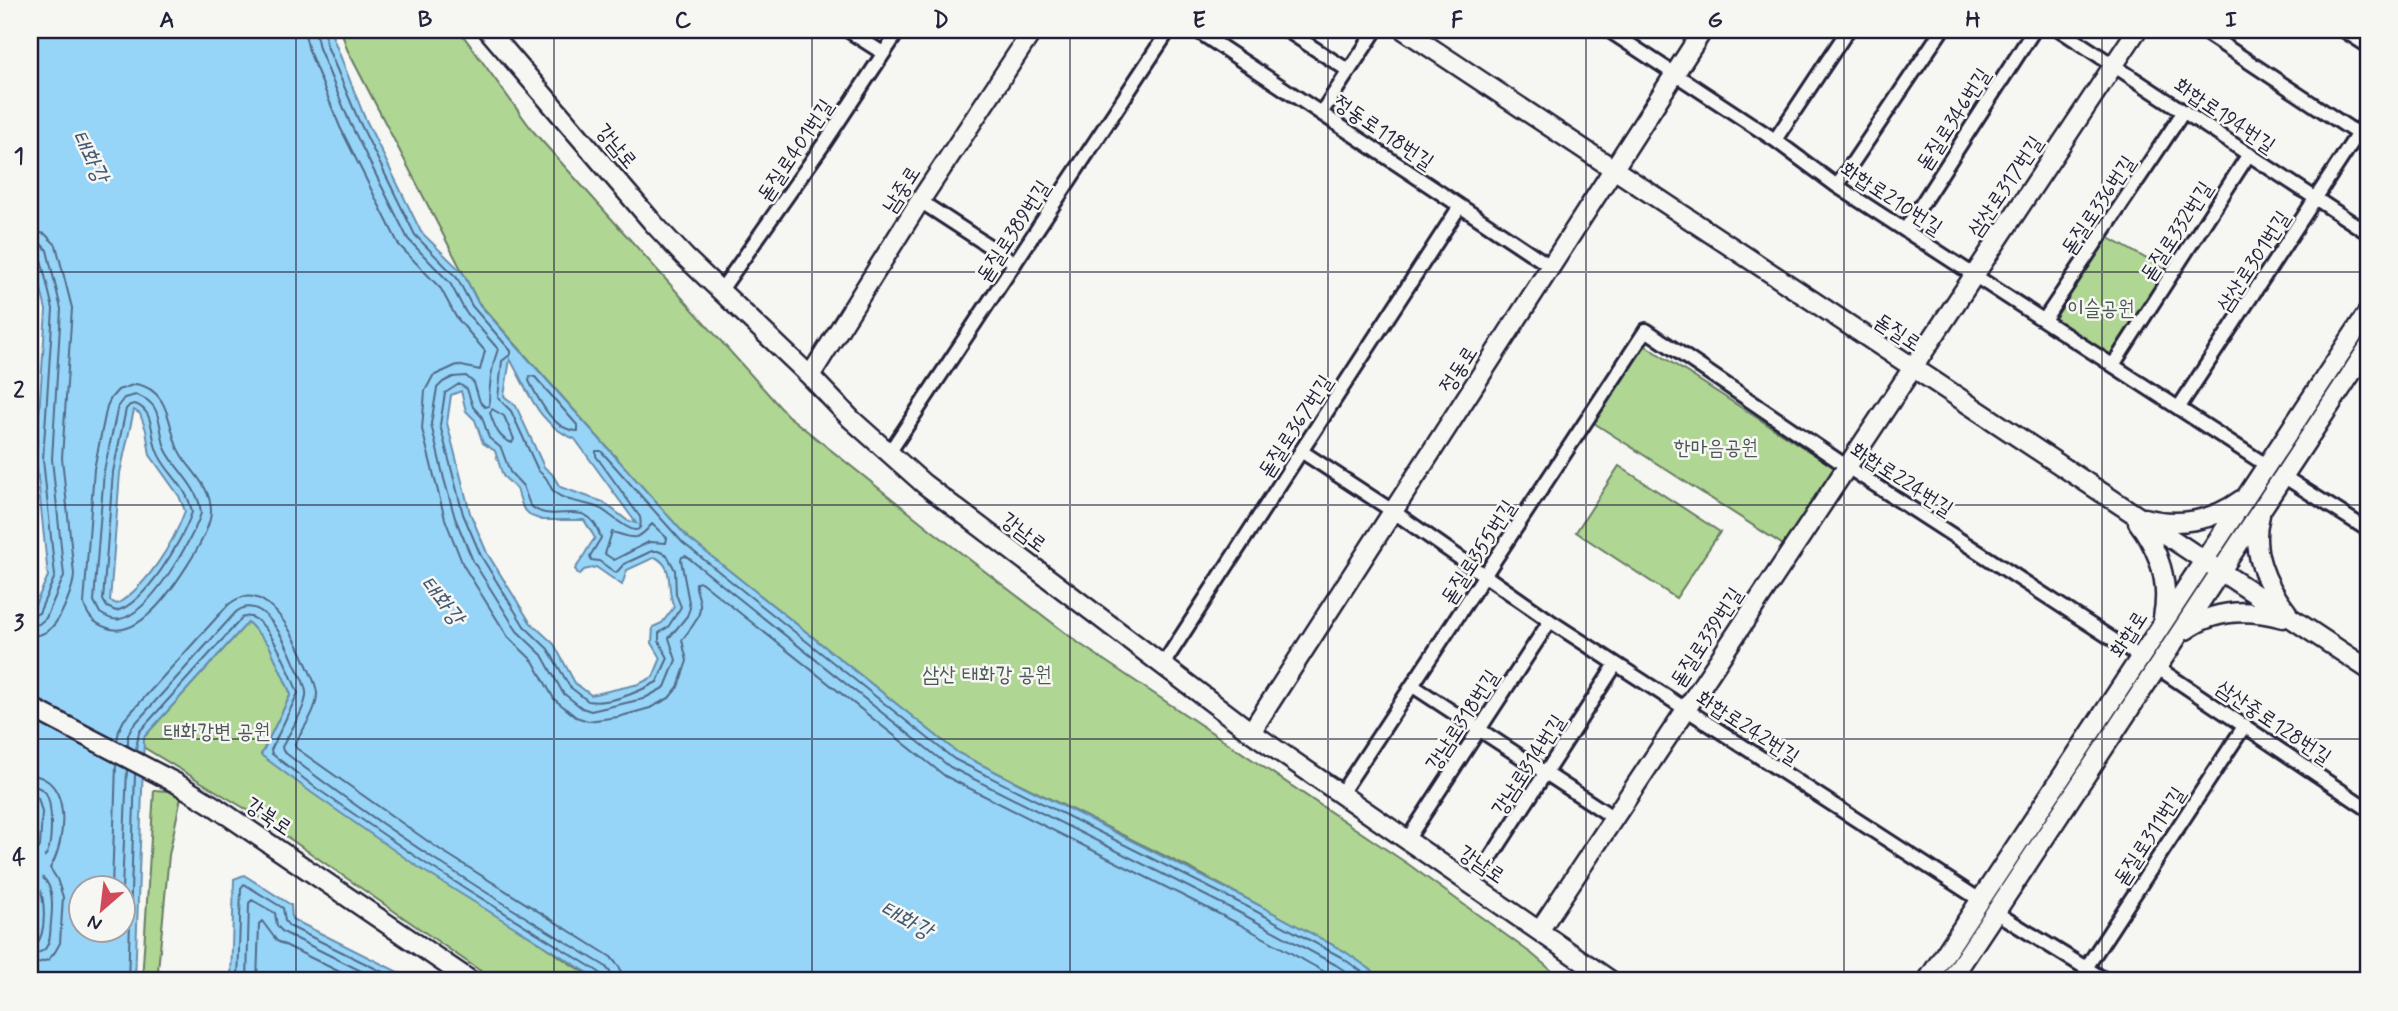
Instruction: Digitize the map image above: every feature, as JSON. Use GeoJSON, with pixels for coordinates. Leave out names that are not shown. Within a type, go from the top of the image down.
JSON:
{"type":"FeatureCollection","features":[{"type":"Feature","properties":{"kind":"main road","name":"강남로"},"geometry":{"type":"LineString","coordinates":[[488,30],[654,224],[851,419],[924,484],[1251,732],[1611,981]]}},
{"type":"Feature","properties":{"kind":"main road","name":"남중로"},"geometry":{"type":"LineString","coordinates":[[810,376],[920,201],[1033,30]]}},
{"type":"Feature","properties":{"kind":"main road","name":"돋질로"},"geometry":{"type":"LineString","coordinates":[[1404,30],[2368,669]]}},
{"type":"Feature","properties":{"kind":"main road","name":"정동로"},"geometry":{"type":"LineString","coordinates":[[1251,732],[1703,30]]}},
{"type":"Feature","properties":{"kind":"main road","name":"삼산로317번길"},"geometry":{"type":"LineString","coordinates":[[1911,368],[2137,30]]}},
{"type":"Feature","properties":{"kind":"main road","name":"화합로"},"geometry":{"type":"LineString","coordinates":[[1927,981],[2368,312]]}},
{"type":"Feature","properties":{"kind":"main road","name":"화합로"},"geometry":{"type":"LineString","coordinates":[[1950,981],[2368,348]]}},
{"type":"Feature","properties":{"kind":"main road","name":"돋질로339번길"},"geometry":{"type":"LineString","coordinates":[[1539,931],[1911,368]]}},
{"type":"Feature","properties":{"kind":"main road"},"geometry":{"type":"LineString","coordinates":[[2129,512],[2155,521],[2193,521],[2228,509],[2246,496]]}},
{"type":"Feature","properties":{"kind":"main road"},"geometry":{"type":"LineString","coordinates":[[2246,496],[2239,513],[2242,520],[2250,520],[2263,508]]}},
{"type":"Feature","properties":{"kind":"main road"},"geometry":{"type":"LineString","coordinates":[[2263,508],[2257,537],[2262,566],[2278,600],[2297,622]]}},
{"type":"Feature","properties":{"kind":"main road"},"geometry":{"type":"LineString","coordinates":[[2129,512],[2144,530],[2160,563],[2165,595],[2161,625]]}},
{"type":"Feature","properties":{"kind":"main road"},"geometry":{"type":"LineString","coordinates":[[2178,637],[2197,622],[2234,612],[2264,613],[2297,622]]}},
{"type":"Feature","properties":{"kind":"main road"},"geometry":{"type":"LineString","coordinates":[[2140,657],[2149,646],[2160,647],[2163,657],[2158,668]]}},
{"type":"Feature","properties":{"kind":"main road","name":"강북로"},"geometry":{"type":"LineString","coordinates":[[30,707],[176,783],[214,806],[471,981]]}},
{"type":"Feature","properties":{"kind":"main road"},"geometry":{"type":"LineString","coordinates":[[1589,967],[1602,981]]}},
{"type":"Feature","properties":{"kind":"main road"},"geometry":{"type":"LineString","coordinates":[[1589,967],[1619,981]]}},
{"type":"Feature","properties":{"kind":"street"},"geometry":{"type":"LineString","coordinates":[[847,30],[883,53]]}},
{"type":"Feature","properties":{"kind":"street","name":"돋질로401번길"},"geometry":{"type":"LineString","coordinates":[[721,290],[825,142],[899,30]]}},
{"type":"Feature","properties":{"kind":"street","name":"돋질로389번길"},"geometry":{"type":"LineString","coordinates":[[889,453],[1169,30]]}},
{"type":"Feature","properties":{"kind":"street","name":"정동로118번길"},"geometry":{"type":"LineString","coordinates":[[1196,30],[1550,266]]}},
{"type":"Feature","properties":{"kind":"street"},"geometry":{"type":"LineString","coordinates":[[1286,30],[1349,71]]}},
{"type":"Feature","properties":{"kind":"street"},"geometry":{"type":"LineString","coordinates":[[1321,113],[1376,30]]}},
{"type":"Feature","properties":{"kind":"street","name":"화합로210번길"},"geometry":{"type":"LineString","coordinates":[[1608,30],[1775,139],[1837,186],[2266,465]]}},
{"type":"Feature","properties":{"kind":"street"},"geometry":{"type":"LineString","coordinates":[[1775,139],[1848,30]]}},
{"type":"Feature","properties":{"kind":"street"},"geometry":{"type":"LineString","coordinates":[[1837,186],[1942,30]]}},
{"type":"Feature","properties":{"kind":"street","name":"돋질로346번길"},"geometry":{"type":"LineString","coordinates":[[1905,230],[2034,30]]}},
{"type":"Feature","properties":{"kind":"street","name":"화합로194번길"},"geometry":{"type":"LineString","coordinates":[[2060,30],[2368,233]]}},
{"type":"Feature","properties":{"kind":"street"},"geometry":{"type":"LineString","coordinates":[[2201,30],[2358,134]]}},
{"type":"Feature","properties":{"kind":"street"},"geometry":{"type":"LineString","coordinates":[[2343,30],[2368,46]]}},
{"type":"Feature","properties":{"kind":"street","name":"돋질로336번길"},"geometry":{"type":"LineString","coordinates":[[2044,320],[2185,111]]}},
{"type":"Feature","properties":{"kind":"street","name":"삼산로301번길"},"geometry":{"type":"LineString","coordinates":[[2179,407],[2368,118]]}},
{"type":"Feature","properties":{"kind":"street","name":"돋질로332번길"},"geometry":{"type":"LineString","coordinates":[[2113,365],[2249,154]]}},
{"type":"Feature","properties":{"kind":"street"},"geometry":{"type":"LineString","coordinates":[[920,201],[1015,264]]}},
{"type":"Feature","properties":{"kind":"street","name":"돋질로367번길"},"geometry":{"type":"LineString","coordinates":[[1162,666],[1460,206]]}},
{"type":"Feature","properties":{"kind":"street","name":"화합로224번길"},"geometry":{"type":"LineString","coordinates":[[1646,330],[1846,466],[2140,657]]}},
{"type":"Feature","properties":{"kind":"street","name":"돋질로355번길"},"geometry":{"type":"LineString","coordinates":[[1340,795],[1646,330]]}},
{"type":"Feature","properties":{"kind":"street","name":"화합로242번길"},"geometry":{"type":"LineString","coordinates":[[1301,451],[1550,621],[1980,900]]}},
{"type":"Feature","properties":{"kind":"street"},"geometry":{"type":"LineString","coordinates":[[2283,476],[2368,530]]}},
{"type":"Feature","properties":{"kind":"street","name":"강남로318번길"},"geometry":{"type":"LineString","coordinates":[[1407,840],[1550,621]]}},
{"type":"Feature","properties":{"kind":"street","name":"강남로314번길"},"geometry":{"type":"LineString","coordinates":[[1473,886],[1616,664]]}},
{"type":"Feature","properties":{"kind":"street","name":"삼산중로128번길"},"geometry":{"type":"LineString","coordinates":[[2158,668],[2368,809]]}},
{"type":"Feature","properties":{"kind":"street"},"geometry":{"type":"LineString","coordinates":[[1413,686],[1614,818]]}},
{"type":"Feature","properties":{"kind":"street","name":"돋질로311번길"},"geometry":{"type":"LineString","coordinates":[[2087,968],[2245,725]]}},
{"type":"Feature","properties":{"kind":"street"},"geometry":{"type":"LineString","coordinates":[[1995,912],[2107,981]]}},
{"type":"Feature","properties":{"kind":"green space","name":"삼산 태화강 공원"},"geometry":{"type":"Polygon","coordinates":[[[341,30],[459,30],[533,131],[787,415],[1080,644],[1408,864],[1532,954],[1564,981],[1387,981],[1344,951],[1193,870],[958,753],[687,537],[478,302],[347,49],[341,30]]]}},
{"type":"Feature","properties":{"kind":"green space","name":"이슬공원"},"geometry":{"type":"Polygon","coordinates":[[[2102,234],[2172,273],[2113,365],[2044,320],[2102,234]]]}},
{"type":"Feature","properties":{"kind":"green space","name":"한마음공원"},"geometry":{"type":"Polygon","coordinates":[[[1646,346],[1838,470],[1788,548],[1594,423],[1646,346]]]}},
{"type":"Feature","properties":{"kind":"green space"},"geometry":{"type":"Polygon","coordinates":[[[1619,466],[1720,532],[1676,598],[1576,532],[1619,466]]]}},
{"type":"Feature","properties":{"kind":"green space","name":"태화강변 공원"},"geometry":{"type":"Polygon","coordinates":[[[248,622],[269,644],[291,694],[261,755],[575,967],[601,981],[495,981],[254,814],[143,747],[144,737],[248,622]]]}},
{"type":"Feature","properties":{"kind":"green space"},"geometry":{"type":"Polygon","coordinates":[[[154,790],[182,792],[169,855],[157,981],[142,981],[154,790]]]}},
{"type":"Feature","properties":{"kind":"water","name":"태화강"},"geometry":{"type":"Polygon","coordinates":[[[30,30],[330,30],[364,116],[421,232],[463,273],[478,303],[687,537],[958,753],[1251,901],[1344,951],[1387,981],[601,981],[421,869],[261,755],[291,694],[269,645],[248,622],[144,737],[135,981],[30,981],[30,943],[34,937],[37,901],[30,882],[35,812],[30,788],[30,616],[48,576],[36,459],[46,310],[30,243],[30,30]],[[510,359],[504,396],[516,406],[544,467],[560,487],[603,502],[628,521],[636,523],[575,439],[552,425],[535,406],[510,359]],[[461,391],[451,395],[447,423],[470,513],[487,553],[530,622],[554,644],[575,683],[591,695],[639,684],[653,677],[661,658],[652,643],[653,627],[662,623],[674,607],[666,567],[655,557],[627,570],[622,585],[596,567],[584,570],[579,575],[575,569],[595,538],[584,520],[542,520],[531,516],[523,508],[517,489],[503,476],[495,451],[483,443],[475,420],[466,411],[461,391]],[[134,410],[120,473],[110,601],[117,604],[139,587],[158,563],[174,537],[185,511],[179,496],[150,455],[146,430],[140,414],[134,410]]]}},
{"type":"Feature","properties":{"kind":"water"},"geometry":{"type":"Polygon","coordinates":[[[244,875],[291,905],[292,919],[412,979],[231,981],[234,879],[244,875]]]}},
{"type":"Feature","properties":{"kind":"waterway"},"geometry":{"type":"LineString","coordinates":[[30,901],[35,860]]}}]}
